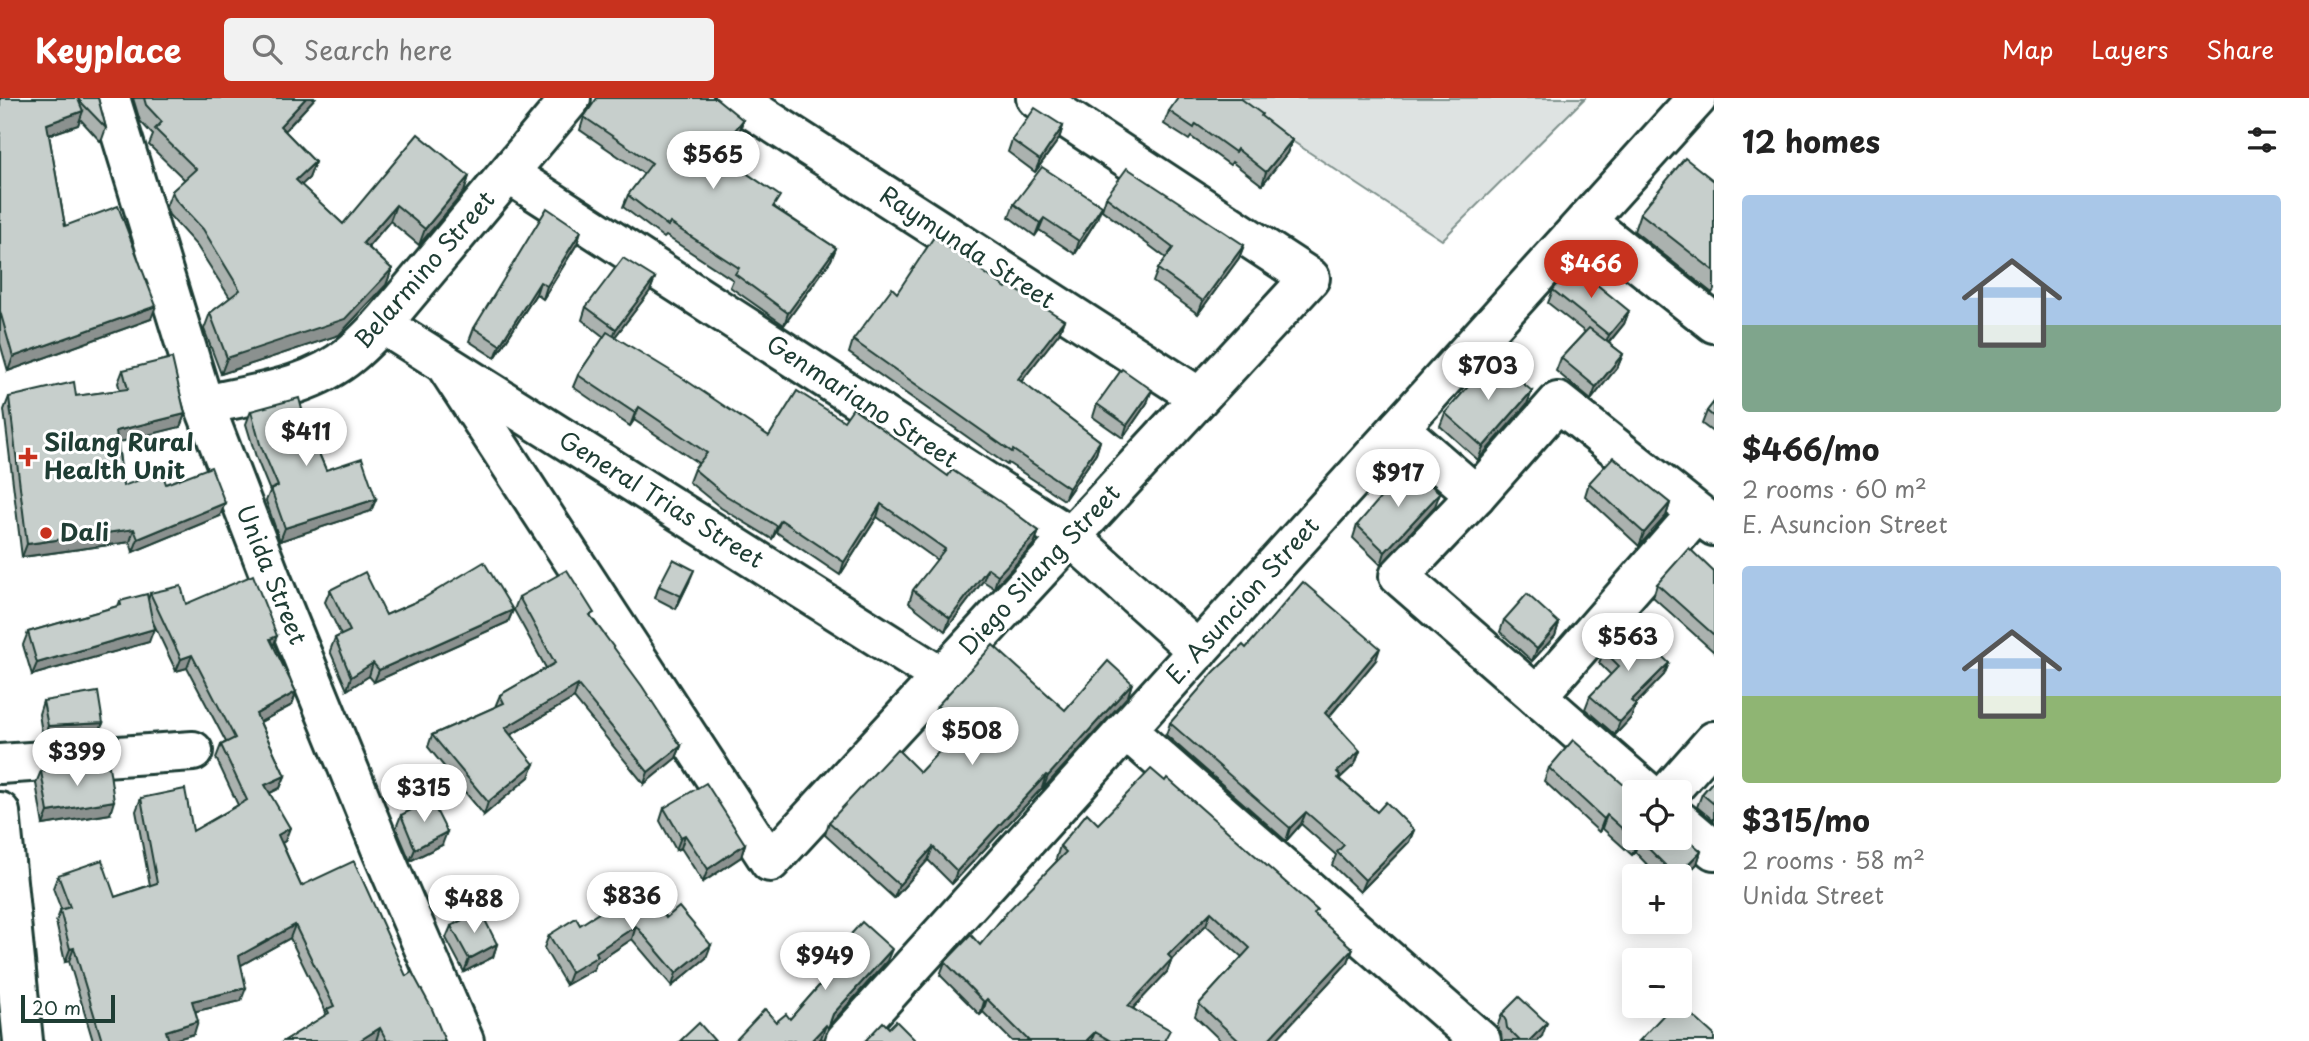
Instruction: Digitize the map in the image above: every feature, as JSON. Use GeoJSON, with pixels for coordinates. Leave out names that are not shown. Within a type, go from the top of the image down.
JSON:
{"type":"FeatureCollection","features":[{"type":"Feature","properties":{"kind":"street","name":"Unida Street"},"geometry":{"type":"LineString","coordinates":[[110,98],[204,405],[382,851],[464,1041]]}},
{"type":"Feature","properties":{"kind":"street","name":"Belarmino Street"},"geometry":{"type":"LineString","coordinates":[[204,405],[279,389],[314,376],[350,355],[382,324],[571,98]]}},
{"type":"Feature","properties":{"kind":"street","name":"Raymunda Street"},"geometry":{"type":"LineString","coordinates":[[734,98],[1199,397]]}},
{"type":"Feature","properties":{"kind":"street","name":"Diego Silang Street"},"geometry":{"type":"LineString","coordinates":[[445,364],[769,862],[1310,278],[1036,98]]}},
{"type":"Feature","properties":{"kind":"street","name":"E. Asuncion Street"},"geometry":{"type":"LineString","coordinates":[[845,1041],[1697,98]]}},
{"type":"Feature","properties":{"kind":"street","name":"Genmariano Street"},"geometry":{"type":"LineString","coordinates":[[509,174],[1071,537],[1198,651]]}},
{"type":"Feature","properties":{"kind":"street"},"geometry":{"type":"LineString","coordinates":[[1586,221],[1714,323]]}},
{"type":"Feature","properties":{"kind":"street","name":"General Trias Street"},"geometry":{"type":"LineString","coordinates":[[382,324],[940,676]]}},
{"type":"Feature","properties":{"kind":"street"},"geometry":{"type":"LineString","coordinates":[[1537,696],[1706,520],[1558,402],[1476,495],[1399,576],[1633,780]]}},
{"type":"Feature","properties":{"kind":"street"},"geometry":{"type":"LineString","coordinates":[[1399,428],[1476,495]]}},
{"type":"Feature","properties":{"kind":"street"},"geometry":{"type":"LineString","coordinates":[[1126,730],[1481,1041]]}},
{"type":"Feature","properties":{"kind":"street"},"geometry":{"type":"LineString","coordinates":[[1680,780],[1714,741]]}},
{"type":"Feature","properties":{"kind":"street"},"geometry":{"type":"LineString","coordinates":[[0,764],[193,751]]}},
{"type":"Feature","properties":{"kind":"street"},"geometry":{"type":"LineString","coordinates":[[0,812],[23,1041]]}},
{"type":"Feature","properties":{"kind":"street"},"geometry":{"type":"LineString","coordinates":[[1692,831],[1714,850]]}},
{"type":"Feature","properties":{"kind":"shaded area"},"geometry":{"type":"Polygon","coordinates":[[[1227,98],[1585,98],[1442,240],[1227,98]]]}},
{"type":"Feature","properties":{"kind":"building"},"geometry":{"type":"Polygon","coordinates":[[[0,98],[98,98],[106,128],[78,99],[83,111],[47,124],[65,226],[118,206],[156,306],[13,357],[0,311],[0,98]]]}},
{"type":"Feature","properties":{"kind":"building"},"geometry":{"type":"Polygon","coordinates":[[[144,98],[306,98],[280,126],[315,162],[296,180],[343,224],[418,134],[469,176],[425,229],[396,205],[363,243],[392,269],[345,319],[227,358],[210,313],[240,290],[203,229],[175,199],[172,191],[196,169],[155,129],[162,122],[146,105],[144,98]]]}},
{"type":"Feature","properties":{"kind":"building"},"geometry":{"type":"Polygon","coordinates":[[[597,98],[716,98],[743,120],[717,153],[780,196],[773,207],[836,248],[788,313],[735,274],[739,268],[670,223],[668,226],[628,195],[652,163],[584,117],[597,98]]]}},
{"type":"Feature","properties":{"kind":"building"},"geometry":{"type":"Polygon","coordinates":[[[1178,98],[1240,98],[1292,140],[1266,172],[1237,149],[1235,152],[1196,124],[1194,128],[1169,111],[1178,98]]]}},
{"type":"Feature","properties":{"kind":"building"},"geometry":{"type":"Polygon","coordinates":[[[1035,108],[1063,126],[1040,160],[1012,140],[1035,108]]]}},
{"type":"Feature","properties":{"kind":"building"},"geometry":{"type":"Polygon","coordinates":[[[1685,158],[1714,181],[1714,271],[1640,213],[1685,158]]]}},
{"type":"Feature","properties":{"kind":"building"},"geometry":{"type":"Polygon","coordinates":[[[1042,167],[1102,206],[1079,241],[1044,218],[1040,223],[1014,204],[1042,167]]]}},
{"type":"Feature","properties":{"kind":"building"},"geometry":{"type":"Polygon","coordinates":[[[1127,168],[1244,245],[1203,301],[1158,269],[1173,248],[1106,197],[1127,168]]]}},
{"type":"Feature","properties":{"kind":"building"},"geometry":{"type":"Polygon","coordinates":[[[547,208],[581,231],[547,286],[540,282],[500,345],[474,328],[547,208]]]}},
{"type":"Feature","properties":{"kind":"building"},"geometry":{"type":"Polygon","coordinates":[[[934,237],[1006,288],[1009,285],[1064,320],[1018,379],[1100,441],[1069,488],[1013,450],[1012,452],[853,340],[892,288],[897,293],[934,237]]]}},
{"type":"Feature","properties":{"kind":"building"},"geometry":{"type":"Polygon","coordinates":[[[623,258],[655,278],[616,329],[586,307],[623,258]]]}},
{"type":"Feature","properties":{"kind":"building"},"geometry":{"type":"Polygon","coordinates":[[[1573,265],[1629,311],[1609,335],[1553,290],[1573,265]]]}},
{"type":"Feature","properties":{"kind":"building"},"geometry":{"type":"Polygon","coordinates":[[[1589,328],[1623,354],[1596,387],[1561,358],[1589,328]]]}},
{"type":"Feature","properties":{"kind":"building"},"geometry":{"type":"Polygon","coordinates":[[[607,332],[769,436],[797,391],[844,421],[853,408],[948,476],[952,470],[1039,531],[998,575],[988,568],[950,618],[913,590],[945,549],[881,504],[844,562],[781,520],[777,526],[725,495],[694,469],[707,453],[639,407],[635,413],[578,375],[607,332]]]}},
{"type":"Feature","properties":{"kind":"building"},"geometry":{"type":"Polygon","coordinates":[[[172,358],[185,414],[116,431],[123,486],[162,472],[166,484],[211,467],[225,503],[138,539],[134,529],[27,544],[9,397],[74,382],[76,396],[128,389],[123,370],[172,358]]]}},
{"type":"Feature","properties":{"kind":"building"},"geometry":{"type":"Polygon","coordinates":[[[1493,358],[1532,391],[1483,447],[1445,413],[1493,358]]]}},
{"type":"Feature","properties":{"kind":"building"},"geometry":{"type":"Polygon","coordinates":[[[1122,369],[1152,390],[1127,425],[1097,404],[1122,369]]]}},
{"type":"Feature","properties":{"kind":"building"},"geometry":{"type":"Polygon","coordinates":[[[299,398],[305,421],[326,470],[362,458],[376,499],[285,528],[271,489],[278,486],[260,444],[251,411],[299,398]]]}},
{"type":"Feature","properties":{"kind":"building"},"geometry":{"type":"Polygon","coordinates":[[[1714,402],[1714,417],[1707,411],[1714,402]]]}},
{"type":"Feature","properties":{"kind":"building"},"geometry":{"type":"Polygon","coordinates":[[[1613,457],[1670,503],[1644,533],[1589,483],[1613,457]]]}},
{"type":"Feature","properties":{"kind":"building"},"geometry":{"type":"Polygon","coordinates":[[[1408,466],[1440,493],[1385,552],[1357,525],[1408,466]]]}},
{"type":"Feature","properties":{"kind":"building"},"geometry":{"type":"Polygon","coordinates":[[[1689,548],[1714,572],[1714,635],[1657,584],[1689,548]]]}},
{"type":"Feature","properties":{"kind":"building"},"geometry":{"type":"Polygon","coordinates":[[[673,559],[694,570],[681,596],[659,586],[673,559]]]}},
{"type":"Feature","properties":{"kind":"building"},"geometry":{"type":"Polygon","coordinates":[[[484,562],[513,610],[379,670],[373,663],[351,677],[335,638],[350,631],[330,590],[365,572],[386,615],[422,599],[484,562]]]}},
{"type":"Feature","properties":{"kind":"building"},"geometry":{"type":"Polygon","coordinates":[[[567,570],[594,613],[590,615],[642,686],[681,746],[648,772],[578,685],[505,728],[534,764],[488,802],[432,735],[504,703],[500,695],[555,663],[519,597],[567,570]]]}},
{"type":"Feature","properties":{"kind":"building"},"geometry":{"type":"Polygon","coordinates":[[[253,575],[277,636],[270,639],[296,692],[256,714],[285,776],[265,785],[290,828],[278,835],[301,886],[354,861],[406,976],[412,972],[445,1041],[387,1041],[380,1028],[359,1041],[284,1041],[329,1013],[327,1009],[334,1006],[295,925],[239,956],[246,988],[192,1001],[198,1021],[166,1031],[169,1041],[102,1041],[74,948],[70,949],[60,910],[70,907],[58,875],[102,860],[115,897],[157,883],[141,798],[185,789],[193,831],[247,800],[221,745],[235,738],[192,655],[181,659],[150,593],[181,586],[186,604],[253,575]]]}},
{"type":"Feature","properties":{"kind":"building"},"geometry":{"type":"Polygon","coordinates":[[[1303,582],[1380,648],[1325,713],[1360,751],[1337,772],[1340,775],[1338,778],[1377,812],[1386,802],[1414,830],[1365,880],[1337,852],[1344,845],[1306,812],[1290,828],[1170,723],[1215,671],[1243,645],[1246,648],[1303,582]]]}},
{"type":"Feature","properties":{"kind":"building"},"geometry":{"type":"Polygon","coordinates":[[[147,594],[154,629],[37,663],[28,632],[121,605],[120,601],[147,594]]]}},
{"type":"Feature","properties":{"kind":"building"},"geometry":{"type":"Polygon","coordinates":[[[1527,594],[1559,623],[1537,649],[1504,620],[1527,594]]]}},
{"type":"Feature","properties":{"kind":"building"},"geometry":{"type":"Polygon","coordinates":[[[1629,624],[1669,663],[1631,701],[1636,705],[1620,722],[1590,696],[1619,666],[1604,651],[1629,624]]]}},
{"type":"Feature","properties":{"kind":"building"},"geometry":{"type":"Polygon","coordinates":[[[993,645],[1065,710],[1108,661],[1132,683],[957,871],[933,847],[899,885],[829,822],[897,749],[920,772],[961,728],[937,706],[993,645]]]}},
{"type":"Feature","properties":{"kind":"building"},"geometry":{"type":"Polygon","coordinates":[[[98,692],[103,723],[48,726],[43,701],[98,692]]]}},
{"type":"Feature","properties":{"kind":"building"},"geometry":{"type":"Polygon","coordinates":[[[1573,740],[1622,783],[1622,828],[1607,815],[1604,819],[1549,768],[1573,740]]]}},
{"type":"Feature","properties":{"kind":"building"},"geometry":{"type":"Polygon","coordinates":[[[109,766],[114,801],[48,812],[41,771],[109,766]]]}},
{"type":"Feature","properties":{"kind":"building"},"geometry":{"type":"Polygon","coordinates":[[[1151,769],[1165,781],[1167,778],[1317,910],[1314,914],[1353,949],[1267,1041],[1239,1041],[1199,1004],[1250,948],[1211,912],[1168,955],[1172,959],[1128,1006],[1170,1030],[1164,1041],[1111,1041],[1095,1032],[1086,1041],[1029,1041],[987,999],[984,1002],[945,962],[971,935],[980,945],[1008,911],[1066,852],[1060,846],[1087,813],[1098,824],[1151,769]]]}},
{"type":"Feature","properties":{"kind":"building"},"geometry":{"type":"Polygon","coordinates":[[[1714,780],[1714,804],[1702,794],[1714,780]]]}},
{"type":"Feature","properties":{"kind":"building"},"geometry":{"type":"Polygon","coordinates":[[[706,783],[745,844],[708,869],[685,835],[681,837],[664,808],[706,783]]]}},
{"type":"Feature","properties":{"kind":"building"},"geometry":{"type":"Polygon","coordinates":[[[431,800],[447,832],[415,849],[401,815],[431,800]]]}},
{"type":"Feature","properties":{"kind":"building"},"geometry":{"type":"Polygon","coordinates":[[[1692,843],[1701,851],[1688,864],[1664,864],[1650,850],[1692,850],[1692,843]]]}},
{"type":"Feature","properties":{"kind":"building"},"geometry":{"type":"Polygon","coordinates":[[[644,884],[666,918],[679,907],[711,945],[676,973],[636,926],[596,952],[598,956],[571,972],[549,935],[576,918],[580,925],[644,884]]]}},
{"type":"Feature","properties":{"kind":"building"},"geometry":{"type":"Polygon","coordinates":[[[480,910],[497,944],[469,959],[451,926],[480,910]]]}},
{"type":"Feature","properties":{"kind":"building"},"geometry":{"type":"Polygon","coordinates":[[[862,922],[892,949],[833,1014],[828,1028],[826,1025],[811,1041],[735,1041],[765,1009],[776,1022],[786,1014],[790,1019],[840,962],[832,955],[862,922]]]}},
{"type":"Feature","properties":{"kind":"building"},"geometry":{"type":"Polygon","coordinates":[[[1519,997],[1547,1023],[1529,1041],[1520,1041],[1507,1028],[1502,1014],[1519,997]]]}},
{"type":"Feature","properties":{"kind":"building"},"geometry":{"type":"Polygon","coordinates":[[[1692,1015],[1714,1035],[1714,1041],[1639,1041],[1661,1018],[1692,1018],[1692,1015]]]}},
{"type":"Feature","properties":{"kind":"building"},"geometry":{"type":"Polygon","coordinates":[[[896,1021],[916,1041],[865,1041],[883,1022],[889,1028],[896,1021]]]}},
{"type":"Feature","properties":{"kind":"building"},"geometry":{"type":"Polygon","coordinates":[[[699,1023],[715,1041],[680,1041],[699,1023]]]}},
{"type":"Feature","properties":{"kind":"place","name":"Silang Rural Health Unit"},"geometry":{"type":"Point","coordinates":[28,457]}},
{"type":"Feature","properties":{"kind":"place","name":"Dali"},"geometry":{"type":"Point","coordinates":[46,533]}}]}
